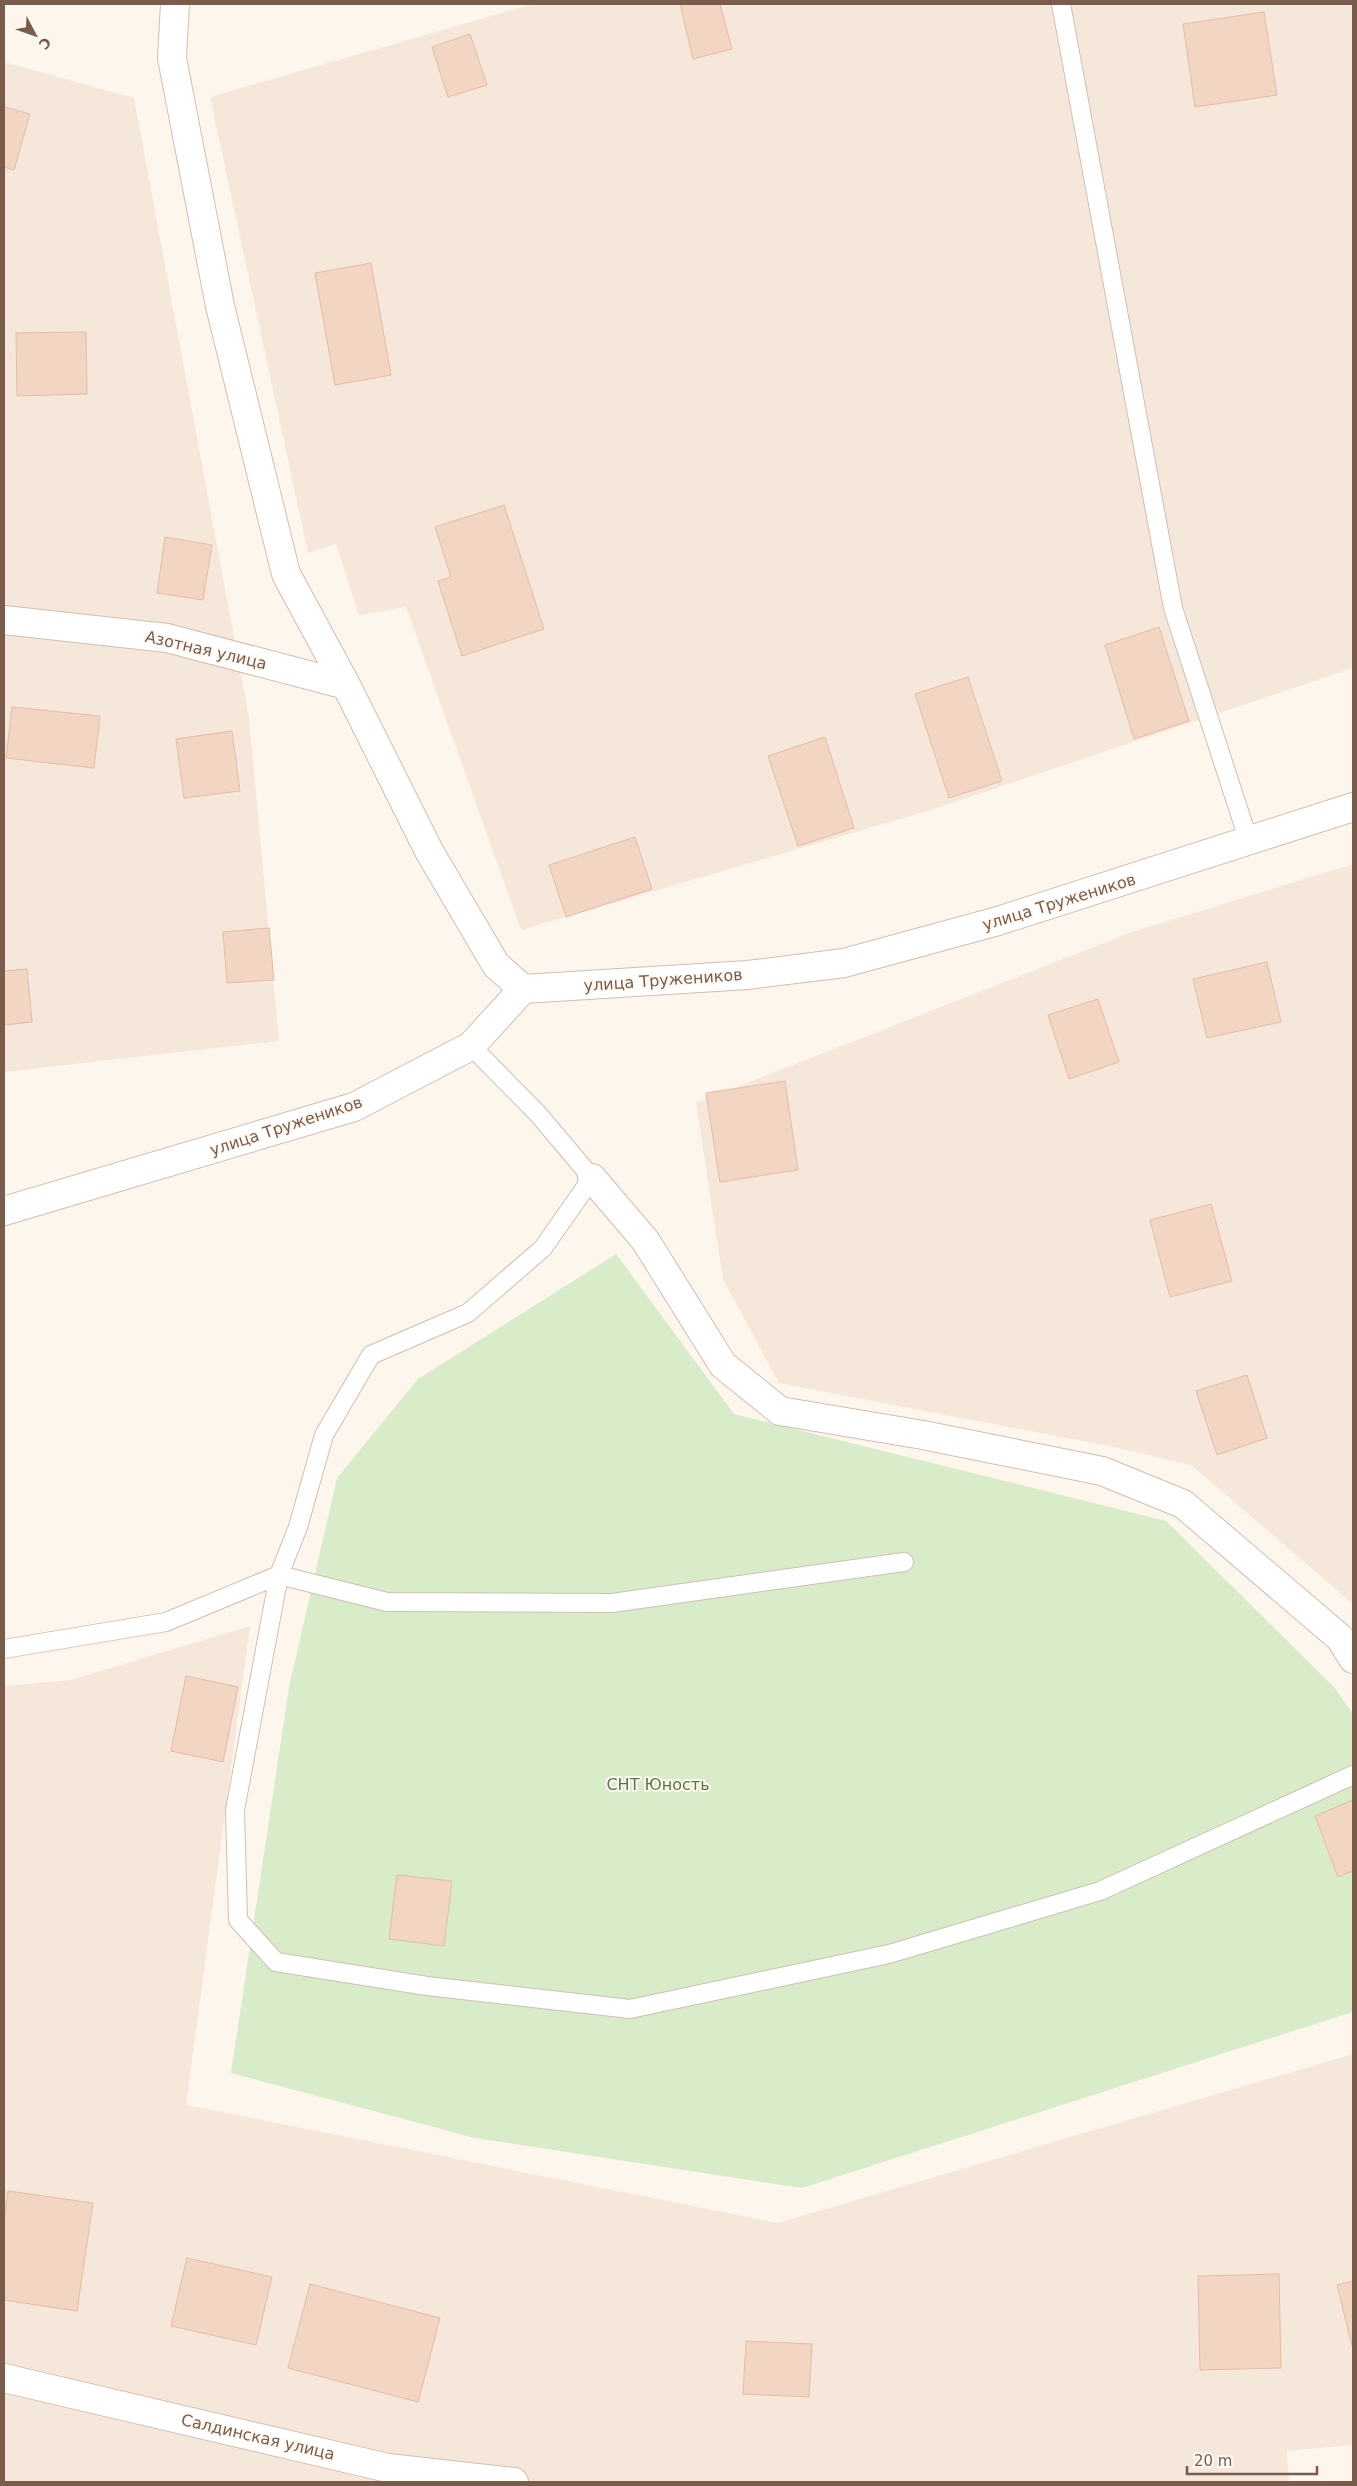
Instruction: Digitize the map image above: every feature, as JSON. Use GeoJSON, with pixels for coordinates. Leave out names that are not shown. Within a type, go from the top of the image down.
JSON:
{"type":"FeatureCollection","features":[{"type":"Feature","properties":{"kind":"street"},"geometry":{"type":"LineString","coordinates":[[175,4],[172,58],[220,306],[286,574],[346,685],[429,851],[496,965],[523,989]]}},
{"type":"Feature","properties":{"kind":"street","name":"Азотная улица"},"geometry":{"type":"LineString","coordinates":[[4,620],[167,638],[346,685]]}},
{"type":"Feature","properties":{"kind":"street","name":"улица Тружеников"},"geometry":{"type":"LineString","coordinates":[[4,1211],[354,1107],[471,1046],[523,989],[748,975],[844,963],[998,921],[1249,842],[1353,807]]}},
{"type":"Feature","properties":{"kind":"street"},"geometry":{"type":"LineString","coordinates":[[592,1178],[645,1240],[723,1365],[780,1411],[923,1435],[1111,1474],[1182,1504],[1349,1642]]}},
{"type":"Feature","properties":{"kind":"street","name":"Салдинская улица"},"geometry":{"type":"LineString","coordinates":[[4,2378],[388,2468],[514,2482]]}},
{"type":"Feature","properties":{"kind":"lane"},"geometry":{"type":"LineString","coordinates":[[1061,4],[1173,608],[1249,842]]}},
{"type":"Feature","properties":{"kind":"lane"},"geometry":{"type":"LineString","coordinates":[[471,1046],[538,1114],[592,1178],[543,1248],[468,1313],[370,1355],[324,1435],[298,1527],[279,1576],[235,1810],[238,1920],[276,1962],[427,1986],[630,2009],[889,1954],[1100,1891],[1353,1775]]}},
{"type":"Feature","properties":{"kind":"lane"},"geometry":{"type":"LineString","coordinates":[[4,1649],[166,1622],[279,1576],[387,1602],[612,1603],[904,1562]]}},
{"type":"Feature","properties":{"kind":"shaded area"},"geometry":{"type":"Polygon","coordinates":[[[533,4],[1353,4],[1353,668],[931,810],[521,930],[406,607],[359,615],[336,544],[308,553],[210,97],[533,4]]]}},
{"type":"Feature","properties":{"kind":"shaded area"},"geometry":{"type":"Polygon","coordinates":[[[4,62],[134,98],[249,718],[279,1041],[4,1072],[4,62]]]}},
{"type":"Feature","properties":{"kind":"shaded area"},"geometry":{"type":"Polygon","coordinates":[[[1353,864],[1353,1604],[1191,1465],[1109,1446],[779,1383],[723,1279],[696,1103],[1132,932],[1353,864]]]}},
{"type":"Feature","properties":{"kind":"shaded area"},"geometry":{"type":"Polygon","coordinates":[[[250,1626],[186,2105],[778,2223],[1353,2054],[1353,2445],[1287,2451],[1289,2482],[4,2482],[4,1686],[71,1680],[250,1626]]]}},
{"type":"Feature","properties":{"kind":"green space","name":"СНТ Юность"},"geometry":{"type":"Polygon","coordinates":[[[616,1254],[734,1414],[1166,1521],[1334,1687],[1353,1714],[1353,2012],[802,2188],[475,2138],[231,2073],[289,1687],[337,1478],[418,1379],[616,1254]]]}},
{"type":"Feature","properties":{"kind":"building"},"geometry":{"type":"Polygon","coordinates":[[[680,4],[720,4],[732,49],[693,59],[680,4]]]}},
{"type":"Feature","properties":{"kind":"building"},"geometry":{"type":"Polygon","coordinates":[[[1264,12],[1277,95],[1195,107],[1183,24],[1264,12]]]}},
{"type":"Feature","properties":{"kind":"building"},"geometry":{"type":"Polygon","coordinates":[[[470,34],[487,85],[448,97],[432,47],[470,34]]]}},
{"type":"Feature","properties":{"kind":"building"},"geometry":{"type":"Polygon","coordinates":[[[4,107],[30,114],[14,170],[4,167],[4,107]]]}},
{"type":"Feature","properties":{"kind":"building"},"geometry":{"type":"Polygon","coordinates":[[[371,263],[391,375],[335,385],[315,273],[371,263]]]}},
{"type":"Feature","properties":{"kind":"building"},"geometry":{"type":"Polygon","coordinates":[[[86,332],[87,394],[17,396],[16,333],[86,332]]]}},
{"type":"Feature","properties":{"kind":"building"},"geometry":{"type":"Polygon","coordinates":[[[504,505],[544,629],[462,656],[438,581],[451,577],[435,527],[504,505]]]}},
{"type":"Feature","properties":{"kind":"building"},"geometry":{"type":"Polygon","coordinates":[[[165,537],[212,545],[203,600],[157,593],[165,537]]]}},
{"type":"Feature","properties":{"kind":"building"},"geometry":{"type":"Polygon","coordinates":[[[1159,627],[1189,721],[1134,739],[1105,645],[1159,627]]]}},
{"type":"Feature","properties":{"kind":"building"},"geometry":{"type":"Polygon","coordinates":[[[968,677],[1002,781],[949,798],[915,694],[968,677]]]}},
{"type":"Feature","properties":{"kind":"building"},"geometry":{"type":"Polygon","coordinates":[[[12,707],[100,716],[94,768],[6,758],[12,707]]]}},
{"type":"Feature","properties":{"kind":"building"},"geometry":{"type":"Polygon","coordinates":[[[232,731],[240,791],[184,798],[176,739],[232,731]]]}},
{"type":"Feature","properties":{"kind":"building"},"geometry":{"type":"Polygon","coordinates":[[[825,737],[854,828],[798,846],[768,756],[825,737]]]}},
{"type":"Feature","properties":{"kind":"building"},"geometry":{"type":"Polygon","coordinates":[[[635,837],[652,889],[566,917],[549,865],[635,837]]]}},
{"type":"Feature","properties":{"kind":"building"},"geometry":{"type":"Polygon","coordinates":[[[269,928],[274,980],[227,983],[223,932],[269,928]]]}},
{"type":"Feature","properties":{"kind":"building"},"geometry":{"type":"Polygon","coordinates":[[[1267,962],[1281,1022],[1207,1038],[1193,979],[1267,962]]]}},
{"type":"Feature","properties":{"kind":"building"},"geometry":{"type":"Polygon","coordinates":[[[27,969],[32,1022],[4,1025],[4,971],[27,969]]]}},
{"type":"Feature","properties":{"kind":"building"},"geometry":{"type":"Polygon","coordinates":[[[1098,999],[1119,1062],[1069,1079],[1048,1015],[1098,999]]]}},
{"type":"Feature","properties":{"kind":"building"},"geometry":{"type":"Polygon","coordinates":[[[785,1081],[798,1170],[720,1182],[706,1093],[785,1081]]]}},
{"type":"Feature","properties":{"kind":"building"},"geometry":{"type":"Polygon","coordinates":[[[1211,1204],[1232,1281],[1170,1297],[1150,1220],[1211,1204]]]}},
{"type":"Feature","properties":{"kind":"building"},"geometry":{"type":"Polygon","coordinates":[[[1247,1375],[1267,1438],[1217,1455],[1196,1391],[1247,1375]]]}},
{"type":"Feature","properties":{"kind":"building"},"geometry":{"type":"Polygon","coordinates":[[[186,1676],[238,1687],[223,1762],[171,1751],[186,1676]]]}},
{"type":"Feature","properties":{"kind":"building"},"geometry":{"type":"Polygon","coordinates":[[[1353,1800],[1353,1871],[1338,1877],[1315,1816],[1353,1800]]]}},
{"type":"Feature","properties":{"kind":"building"},"geometry":{"type":"Polygon","coordinates":[[[397,1875],[452,1881],[444,1946],[389,1939],[397,1875]]]}},
{"type":"Feature","properties":{"kind":"building"},"geometry":{"type":"Polygon","coordinates":[[[8,2191],[93,2203],[77,2311],[4,2300],[4,2220],[8,2191]]]}},
{"type":"Feature","properties":{"kind":"building"},"geometry":{"type":"Polygon","coordinates":[[[187,2258],[272,2277],[256,2345],[171,2326],[187,2258]]]}},
{"type":"Feature","properties":{"kind":"building"},"geometry":{"type":"Polygon","coordinates":[[[1279,2274],[1281,2368],[1200,2370],[1198,2276],[1279,2274]]]}},
{"type":"Feature","properties":{"kind":"building"},"geometry":{"type":"Polygon","coordinates":[[[1353,2281],[1353,2350],[1337,2285],[1353,2281]]]}},
{"type":"Feature","properties":{"kind":"building"},"geometry":{"type":"Polygon","coordinates":[[[310,2284],[440,2318],[418,2402],[288,2368],[310,2284]]]}},
{"type":"Feature","properties":{"kind":"building"},"geometry":{"type":"Polygon","coordinates":[[[746,2341],[812,2344],[809,2397],[743,2394],[746,2341]]]}}]}
